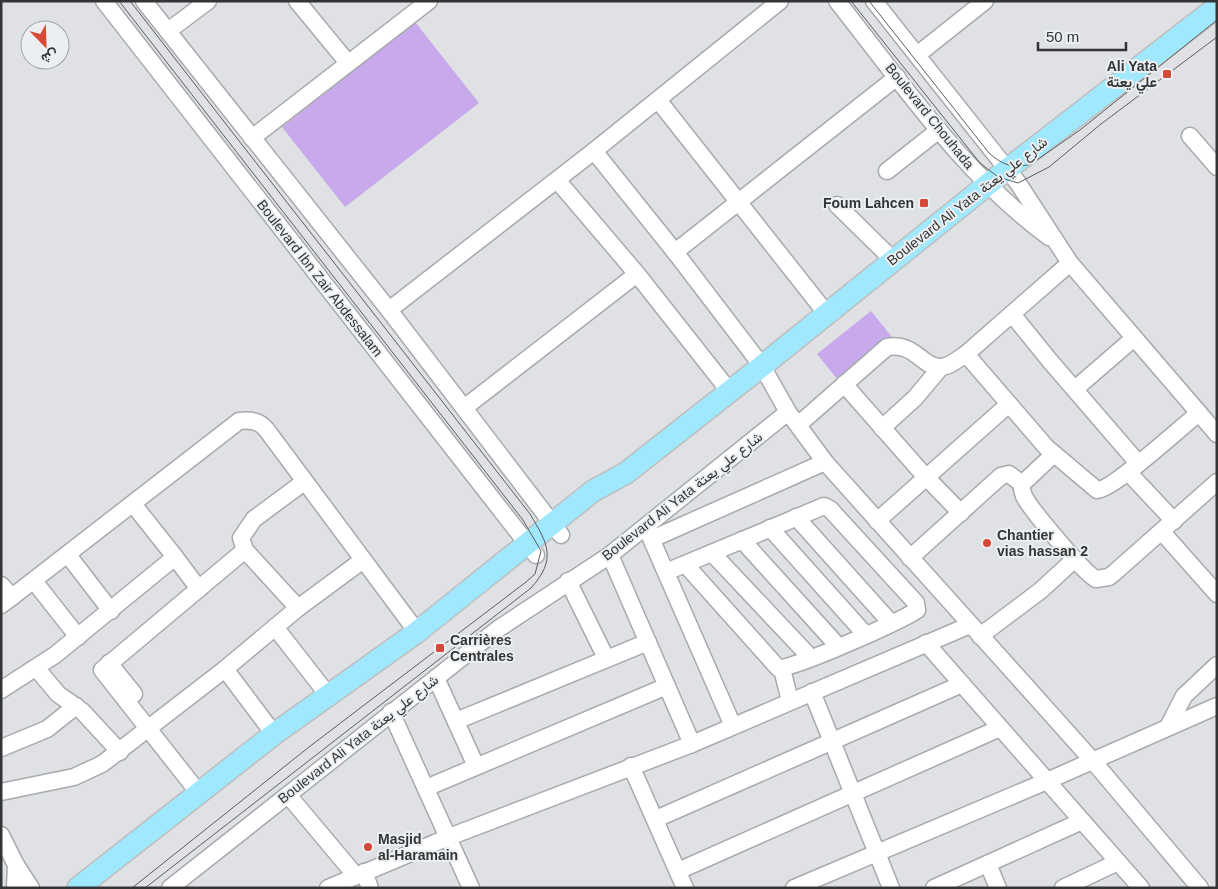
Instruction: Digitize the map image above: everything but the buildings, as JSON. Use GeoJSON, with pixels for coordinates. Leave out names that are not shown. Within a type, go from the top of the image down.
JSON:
{"type":"FeatureCollection","features":[{"type":"Feature","properties":{"kind":"main road","name":"Boulevard Ali Yata شارع علي يعتة"},"geometry":{"type":"LineString","coordinates":[[101,888],[282,745],[425,644],[557,530],[593,491],[626,473],[730,392],[1007,169],[1217,7]]}},
{"type":"Feature","properties":{"kind":"main road","name":"Boulevard Ali Yata شارع علي يعتة"},"geometry":{"type":"LineString","coordinates":[[78,888],[274,734],[532,550]]}},
{"type":"Feature","properties":{"kind":"street","name":"Boulevard Ibn Zair Abdessalam"},"geometry":{"type":"LineString","coordinates":[[104,1],[532,550]]}},
{"type":"Feature","properties":{"kind":"street"},"geometry":{"type":"LineString","coordinates":[[144,1],[389,310],[557,530]]}},
{"type":"Feature","properties":{"kind":"street"},"geometry":{"type":"LineString","coordinates":[[168,31],[208,1]]}},
{"type":"Feature","properties":{"kind":"street"},"geometry":{"type":"LineString","coordinates":[[297,1],[348,63]]}},
{"type":"Feature","properties":{"kind":"street"},"geometry":{"type":"LineString","coordinates":[[252,138],[429,1]]}},
{"type":"Feature","properties":{"kind":"street"},"geometry":{"type":"LineString","coordinates":[[389,310],[594,151],[780,1]]}},
{"type":"Feature","properties":{"kind":"street","name":"Boulevard Chouhada"},"geometry":{"type":"LineString","coordinates":[[837,1],[939,130],[987,185],[1054,241]]}},
{"type":"Feature","properties":{"kind":"street","name":"Boulevard Chouhada"},"geometry":{"type":"LineString","coordinates":[[874,1],[1007,169],[1043,220],[1054,241],[1070,263],[1210,423]]}},
{"type":"Feature","properties":{"kind":"street"},"geometry":{"type":"LineString","coordinates":[[917,55],[986,1]]}},
{"type":"Feature","properties":{"kind":"street"},"geometry":{"type":"LineString","coordinates":[[675,252],[897,77]]}},
{"type":"Feature","properties":{"kind":"street"},"geometry":{"type":"LineString","coordinates":[[658,100],[826,313]]}},
{"type":"Feature","properties":{"kind":"street"},"geometry":{"type":"LineString","coordinates":[[887,171],[939,130]]}},
{"type":"Feature","properties":{"kind":"street"},"geometry":{"type":"LineString","coordinates":[[1190,136],[1217,168]]}},
{"type":"Feature","properties":{"kind":"street"},"geometry":{"type":"LineString","coordinates":[[594,151],[675,252],[762,366],[793,419],[825,462],[1093,761],[1200,888]]}},
{"type":"Feature","properties":{"kind":"street"},"geometry":{"type":"LineString","coordinates":[[557,180],[637,274],[730,392]]}},
{"type":"Feature","properties":{"kind":"street"},"geometry":{"type":"LineString","coordinates":[[838,205],[893,260]]}},
{"type":"Feature","properties":{"kind":"street"},"geometry":{"type":"LineString","coordinates":[[882,428],[915,398],[941,367],[949,365],[966,354],[1070,263]]}},
{"type":"Feature","properties":{"kind":"street"},"geometry":{"type":"LineString","coordinates":[[464,408],[637,274]]}},
{"type":"Feature","properties":{"kind":"street"},"geometry":{"type":"LineString","coordinates":[[1012,314],[1075,389],[1133,467],[1168,526],[1217,594]]}},
{"type":"Feature","properties":{"kind":"street"},"geometry":{"type":"LineString","coordinates":[[1075,389],[1134,338]]}},
{"type":"Feature","properties":{"kind":"street","name":"Boulevard Ali Yata شارع علي يعتة"},"geometry":{"type":"LineString","coordinates":[[177,886],[391,712],[498,629],[568,581],[649,533],[793,419],[844,384],[887,347],[904,346],[923,360],[941,367]]}},
{"type":"Feature","properties":{"kind":"street"},"geometry":{"type":"LineString","coordinates":[[966,354],[1054,454],[1097,490],[1105,488],[1133,467],[1210,423]]}},
{"type":"Feature","properties":{"kind":"street"},"geometry":{"type":"LineString","coordinates":[[844,384],[926,478],[961,513]]}},
{"type":"Feature","properties":{"kind":"street"},"geometry":{"type":"LineString","coordinates":[[878,521],[1010,404]]}},
{"type":"Feature","properties":{"kind":"street"},"geometry":{"type":"LineString","coordinates":[[5,596],[34,581],[239,421],[250,420],[260,423],[266,429],[417,632]]}},
{"type":"Feature","properties":{"kind":"street"},"geometry":{"type":"LineString","coordinates":[[1054,454],[1022,484],[1021,490],[1027,502],[1075,559],[1092,577],[1102,579],[1114,573],[1217,482]]}},
{"type":"Feature","properties":{"kind":"street"},"geometry":{"type":"LineString","coordinates":[[733,726],[649,533],[825,462]]}},
{"type":"Feature","properties":{"kind":"street"},"geometry":{"type":"LineString","coordinates":[[910,558],[1004,474],[1013,476],[1022,484]]}},
{"type":"Feature","properties":{"kind":"street"},"geometry":{"type":"LineString","coordinates":[[298,608],[245,550],[241,538],[247,526],[304,482]]}},
{"type":"Feature","properties":{"kind":"street"},"geometry":{"type":"LineString","coordinates":[[133,504],[199,589]]}},
{"type":"Feature","properties":{"kind":"street"},"geometry":{"type":"LineString","coordinates":[[666,572],[796,517],[821,507],[830,509],[916,603],[917,610],[892,623],[782,669],[776,666],[685,564]]}},
{"type":"Feature","properties":{"kind":"street"},"geometry":{"type":"LineString","coordinates":[[796,517],[892,623]]}},
{"type":"Feature","properties":{"kind":"street"},"geometry":{"type":"LineString","coordinates":[[770,528],[865,634]]}},
{"type":"Feature","properties":{"kind":"street"},"geometry":{"type":"LineString","coordinates":[[742,540],[838,646]]}},
{"type":"Feature","properties":{"kind":"street"},"geometry":{"type":"LineString","coordinates":[[203,789],[153,726],[109,663],[245,550]]}},
{"type":"Feature","properties":{"kind":"street"},"geometry":{"type":"LineString","coordinates":[[712,553],[811,658]]}},
{"type":"Feature","properties":{"kind":"street"},"geometry":{"type":"LineString","coordinates":[[68,555],[111,611]]}},
{"type":"Feature","properties":{"kind":"street"},"geometry":{"type":"LineString","coordinates":[[610,555],[692,744]]}},
{"type":"Feature","properties":{"kind":"street"},"geometry":{"type":"LineString","coordinates":[[1,690],[37,669],[111,611],[175,557]]}},
{"type":"Feature","properties":{"kind":"street"},"geometry":{"type":"LineString","coordinates":[[328,888],[449,837],[692,744],[926,643],[975,630],[1040,591],[1075,559]]}},
{"type":"Feature","properties":{"kind":"street"},"geometry":{"type":"LineString","coordinates":[[1,792],[74,777],[102,764],[224,670],[298,608],[363,560]]}},
{"type":"Feature","properties":{"kind":"street"},"geometry":{"type":"LineString","coordinates":[[34,581],[78,637]]}},
{"type":"Feature","properties":{"kind":"street"},"geometry":{"type":"LineString","coordinates":[[568,581],[606,658]]}},
{"type":"Feature","properties":{"kind":"street"},"geometry":{"type":"LineString","coordinates":[[276,627],[328,695]]}},
{"type":"Feature","properties":{"kind":"street"},"geometry":{"type":"LineString","coordinates":[[456,721],[648,642]]}},
{"type":"Feature","properties":{"kind":"street"},"geometry":{"type":"LineString","coordinates":[[926,643],[1141,888]]}},
{"type":"Feature","properties":{"kind":"street"},"geometry":{"type":"LineString","coordinates":[[1168,727],[1184,696],[1217,665]]}},
{"type":"Feature","properties":{"kind":"street"},"geometry":{"type":"LineString","coordinates":[[37,669],[58,694],[76,706],[120,752]]}},
{"type":"Feature","properties":{"kind":"street"},"geometry":{"type":"LineString","coordinates":[[782,669],[790,701]]}},
{"type":"Feature","properties":{"kind":"street"},"geometry":{"type":"LineString","coordinates":[[224,670],[274,734]]}},
{"type":"Feature","properties":{"kind":"street"},"geometry":{"type":"LineString","coordinates":[[436,678],[476,766]]}},
{"type":"Feature","properties":{"kind":"street"},"geometry":{"type":"LineString","coordinates":[[656,819],[962,684]]}},
{"type":"Feature","properties":{"kind":"street"},"geometry":{"type":"LineString","coordinates":[[426,788],[667,686]]}},
{"type":"Feature","properties":{"kind":"street"},"geometry":{"type":"LineString","coordinates":[[812,692],[891,888]]}},
{"type":"Feature","properties":{"kind":"street"},"geometry":{"type":"LineString","coordinates":[[1,748],[47,729],[76,706]]}},
{"type":"Feature","properties":{"kind":"street"},"geometry":{"type":"LineString","coordinates":[[794,888],[1047,782],[1217,706]]}},
{"type":"Feature","properties":{"kind":"street"},"geometry":{"type":"LineString","coordinates":[[391,712],[472,888]]}},
{"type":"Feature","properties":{"kind":"street"},"geometry":{"type":"LineString","coordinates":[[678,871],[854,795],[1000,728]]}},
{"type":"Feature","properties":{"kind":"street"},"geometry":{"type":"LineString","coordinates":[[632,766],[685,888]]}},
{"type":"Feature","properties":{"kind":"street"},"geometry":{"type":"LineString","coordinates":[[288,795],[360,874],[370,888]]}},
{"type":"Feature","properties":{"kind":"street"},"geometry":{"type":"LineString","coordinates":[[944,886],[1082,821]]}},
{"type":"Feature","properties":{"kind":"street"},"geometry":{"type":"LineString","coordinates":[[1,835],[16,865],[31,888]]}},
{"type":"Feature","properties":{"kind":"street"},"geometry":{"type":"LineString","coordinates":[[1063,888],[1118,862]]}},
{"type":"Feature","properties":{"kind":"street"},"geometry":{"type":"LineString","coordinates":[[988,864],[998,888]]}},
{"type":"Feature","properties":{"kind":"street"},"geometry":{"type":"LineString","coordinates":[[15,888],[16,865]]}},
{"type":"Feature","properties":{"kind":"shaded area"},"geometry":{"type":"Polygon","coordinates":[[[415,22],[479,103],[345,207],[282,127],[415,22]]]}},
{"type":"Feature","properties":{"kind":"shaded area"},"geometry":{"type":"Polygon","coordinates":[[[871,311],[892,337],[838,380],[817,354],[871,311]]]}},
{"type":"Feature","properties":{"kind":"tram line"},"geometry":{"type":"LineString","coordinates":[[119,1],[523,520],[541,551],[535,574],[526,582],[309,747],[132,888]]}},
{"type":"Feature","properties":{"kind":"tram line"},"geometry":{"type":"LineString","coordinates":[[130,1],[530,514],[541,534],[547,551],[547,560],[544,568],[531,588],[145,888]]}},
{"type":"Feature","properties":{"kind":"tram line"},"geometry":{"type":"LineString","coordinates":[[851,1],[980,163],[998,177],[1018,183],[1049,167],[1101,124],[1217,37]]}},
{"type":"Feature","properties":{"kind":"tram line"},"geometry":{"type":"LineString","coordinates":[[869,1],[989,153],[1004,163],[1014,166],[1031,164],[1080,130],[1217,20]]}},
{"type":"Feature","properties":{"kind":"place","name":"Ali Yata علي يعتة"},"geometry":{"type":"Point","coordinates":[1167,74]}},
{"type":"Feature","properties":{"kind":"place","name":"Foum Lahcen"},"geometry":{"type":"Point","coordinates":[924,203]}},
{"type":"Feature","properties":{"kind":"place","name":"Chantier vias hassan 2"},"geometry":{"type":"Point","coordinates":[987,543]}},
{"type":"Feature","properties":{"kind":"place","name":"Carrières Centrales"},"geometry":{"type":"Point","coordinates":[440,648]}},
{"type":"Feature","properties":{"kind":"place","name":"Masjid al-Haramain"},"geometry":{"type":"Point","coordinates":[368,847]}}]}
